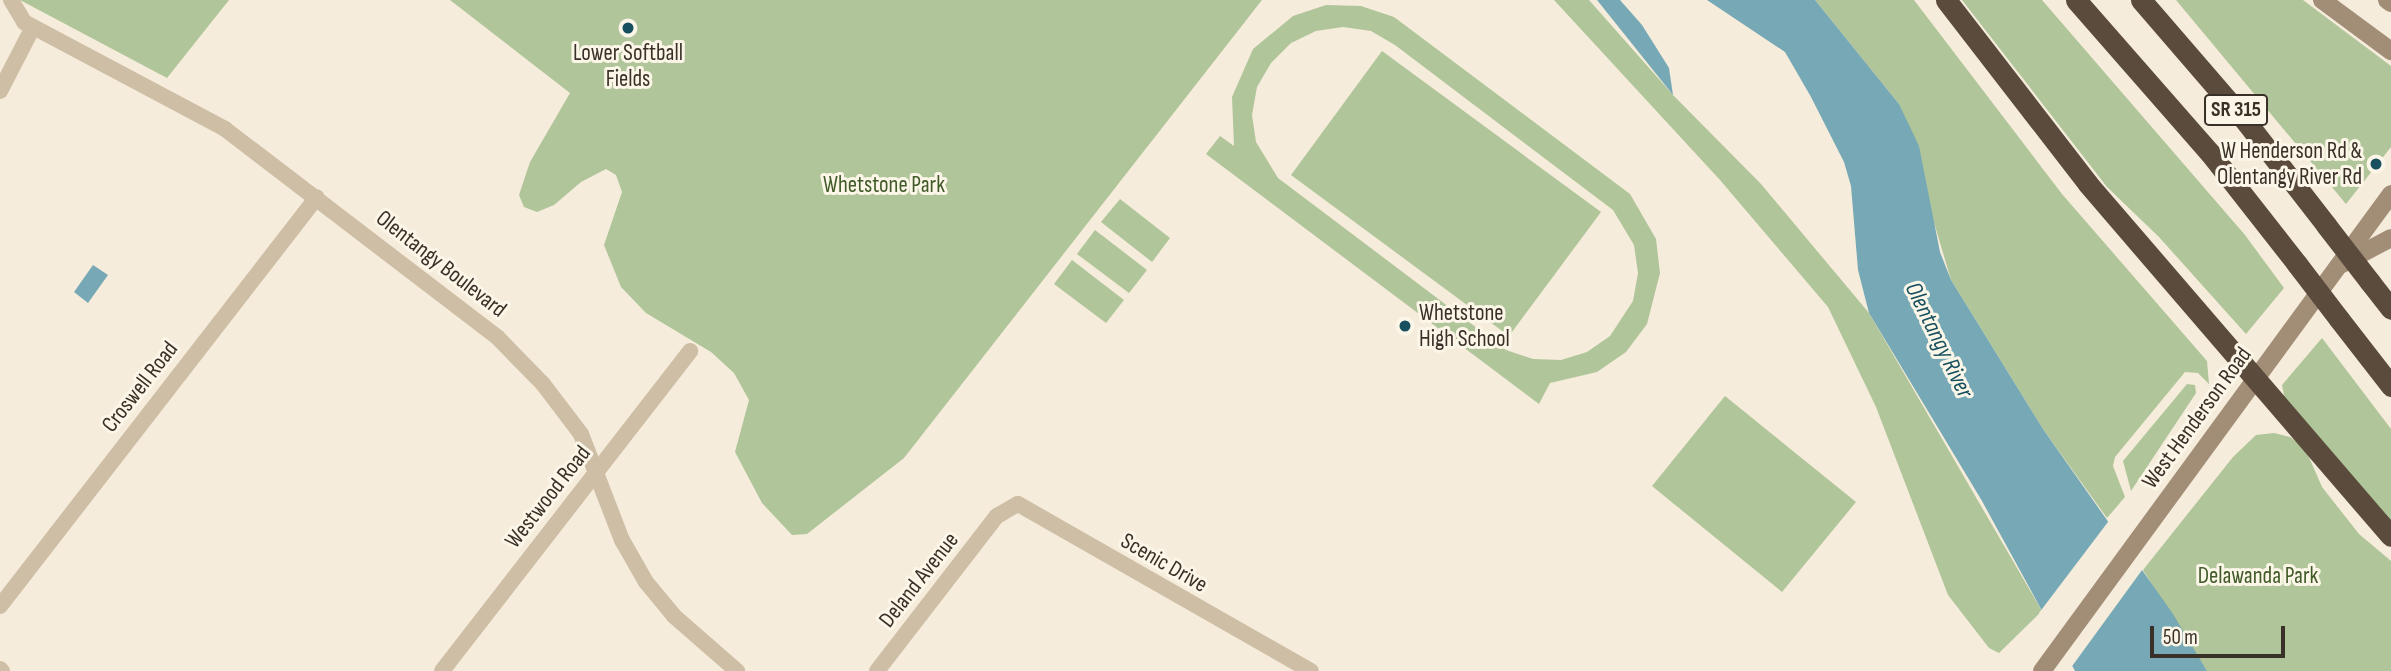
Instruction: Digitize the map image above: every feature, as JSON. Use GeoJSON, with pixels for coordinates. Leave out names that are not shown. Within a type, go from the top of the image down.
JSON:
{"type":"FeatureCollection","features":[{"type":"Feature","properties":{"kind":"highway"},"geometry":{"type":"LineString","coordinates":[[1946,0],[2073,165],[2255,381],[2391,536]]}},
{"type":"Feature","properties":{"kind":"highway","name":"SR 315"},"geometry":{"type":"LineString","coordinates":[[2076,0],[2210,153],[2391,386]]}},
{"type":"Feature","properties":{"kind":"highway","name":"SR 315"},"geometry":{"type":"LineString","coordinates":[[2141,0],[2247,123],[2391,309]]}},
{"type":"Feature","properties":{"kind":"main road"},"geometry":{"type":"LineString","coordinates":[[2322,0],[2391,51]]}},
{"type":"Feature","properties":{"kind":"main road","name":"West Henderson Road"},"geometry":{"type":"LineString","coordinates":[[2042,671],[2391,194]]}},
{"type":"Feature","properties":{"kind":"main road"},"geometry":{"type":"LineString","coordinates":[[2339,266],[2391,238]]}},
{"type":"Feature","properties":{"kind":"street","name":"Olentangy Boulevard"},"geometry":{"type":"LineString","coordinates":[[11,0],[19,18],[33,27],[198,111],[317,197],[498,338],[543,384],[581,434],[622,540],[646,582],[674,616],[737,671]]}},
{"type":"Feature","properties":{"kind":"street"},"geometry":{"type":"LineString","coordinates":[[0,92],[33,27]]}},
{"type":"Feature","properties":{"kind":"street","name":"Croswell Road"},"geometry":{"type":"LineString","coordinates":[[0,606],[317,197]]}},
{"type":"Feature","properties":{"kind":"street","name":"Westwood Road"},"geometry":{"type":"LineString","coordinates":[[442,671],[690,351]]}},
{"type":"Feature","properties":{"kind":"street","name":"Scenic Drive"},"geometry":{"type":"LineString","coordinates":[[997,516],[1006,508],[1027,506],[1115,562],[1311,671]]}},
{"type":"Feature","properties":{"kind":"street","name":"Deland Avenue"},"geometry":{"type":"LineString","coordinates":[[877,671],[997,516]]}},
{"type":"Feature","properties":{"kind":"green space"},"geometry":{"type":"Polygon","coordinates":[[[20,0],[229,0],[167,78],[20,0]]]}},
{"type":"Feature","properties":{"kind":"green space","name":"Whetstone Park"},"geometry":{"type":"Polygon","coordinates":[[[450,0],[1262,0],[904,458],[807,534],[792,535],[762,503],[735,452],[749,400],[734,373],[711,352],[646,313],[621,287],[604,245],[622,192],[616,175],[606,169],[581,182],[554,205],[537,212],[524,207],[519,195],[530,162],[570,93],[450,0]]]}},
{"type":"Feature","properties":{"kind":"green space"},"geometry":{"type":"Polygon","coordinates":[[[1554,0],[1589,0],[1673,95],[1761,184],[1869,313],[2042,611],[1999,653],[1989,648],[1948,595],[1876,407],[1828,307],[1720,180],[1554,0]]]}},
{"type":"Feature","properties":{"kind":"green space"},"geometry":{"type":"Polygon","coordinates":[[[1815,0],[1914,0],[2062,194],[2207,361],[2209,384],[2198,373],[2185,372],[2115,457],[2113,466],[2125,497],[2107,518],[2043,429],[1951,280],[1899,104],[1815,0]]]}},
{"type":"Feature","properties":{"kind":"green space"},"geometry":{"type":"Polygon","coordinates":[[[1962,0],[2042,0],[2245,235],[2284,288],[2246,334],[2159,237],[2107,187],[1962,0]]]}},
{"type":"Feature","properties":{"kind":"green space"},"geometry":{"type":"Polygon","coordinates":[[[2176,0],[2303,0],[2391,66],[2391,147],[2346,204],[2176,0]]]}},
{"type":"Feature","properties":{"kind":"green space"},"geometry":{"type":"Polygon","coordinates":[[[1326,5],[1361,6],[1394,17],[1630,194],[1656,239],[1660,273],[1647,324],[1626,352],[1597,372],[1550,383],[1539,404],[1206,154],[1220,136],[1234,146],[1232,97],[1253,49],[1293,16],[1326,5]],[[1343,27],[1316,31],[1291,43],[1271,63],[1257,87],[1252,115],[1256,142],[1278,178],[1506,350],[1533,359],[1561,360],[1587,352],[1610,336],[1633,301],[1638,273],[1634,245],[1613,210],[1395,45],[1371,31],[1343,27]]]}},
{"type":"Feature","properties":{"kind":"green space"},"geometry":{"type":"Polygon","coordinates":[[[1382,51],[1601,212],[1509,336],[1291,175],[1382,51]]]}},
{"type":"Feature","properties":{"kind":"green space"},"geometry":{"type":"Polygon","coordinates":[[[1120,199],[1170,238],[1152,262],[1101,222],[1120,199]]]}},
{"type":"Feature","properties":{"kind":"green space"},"geometry":{"type":"Polygon","coordinates":[[[1095,230],[1147,270],[1129,293],[1077,254],[1095,230]]]}},
{"type":"Feature","properties":{"kind":"green space"},"geometry":{"type":"Polygon","coordinates":[[[1072,260],[1124,300],[1106,323],[1054,284],[1072,260]]]}},
{"type":"Feature","properties":{"kind":"green space"},"geometry":{"type":"Polygon","coordinates":[[[2322,338],[2391,429],[2391,523],[2285,400],[2282,385],[2322,338]]]}},
{"type":"Feature","properties":{"kind":"green space"},"geometry":{"type":"Polygon","coordinates":[[[2187,384],[2195,385],[2196,393],[2131,491],[2123,461],[2187,384]]]}},
{"type":"Feature","properties":{"kind":"green space"},"geometry":{"type":"Polygon","coordinates":[[[1725,396],[1856,502],[1782,592],[1652,486],[1725,396]]]}},
{"type":"Feature","properties":{"kind":"green space","name":"Delawanda Park"},"geometry":{"type":"Polygon","coordinates":[[[2274,433],[2290,437],[2305,448],[2322,487],[2359,534],[2391,561],[2391,671],[2207,671],[2143,570],[2233,457],[2256,435],[2274,433]]]}},
{"type":"Feature","properties":{"kind":"water"},"geometry":{"type":"Polygon","coordinates":[[[1597,0],[1620,0],[1642,25],[1669,68],[1673,95],[1597,0]]]}},
{"type":"Feature","properties":{"kind":"water","name":"Olentangy River"},"geometry":{"type":"Polygon","coordinates":[[[1707,0],[1815,0],[1899,104],[1919,146],[1940,252],[1951,280],[2043,429],[2173,614],[2207,671],[2075,671],[1982,501],[1869,313],[1858,270],[1851,186],[1844,162],[1811,97],[1785,52],[1707,0]]]}},
{"type":"Feature","properties":{"kind":"water"},"geometry":{"type":"Polygon","coordinates":[[[93,265],[108,275],[88,303],[74,292],[93,265]]]}},
{"type":"Feature","properties":{"kind":"pier"},"geometry":{"type":"Polygon","coordinates":[[[2111,518],[2145,566],[2070,669],[2039,613],[2111,518]]]}},
{"type":"Feature","properties":{"kind":"place","name":"Lower Softball Fields"},"geometry":{"type":"Point","coordinates":[628,28]}},
{"type":"Feature","properties":{"kind":"place","name":"W Henderson Rd & Olentangy River Rd"},"geometry":{"type":"Point","coordinates":[2376,164]}},
{"type":"Feature","properties":{"kind":"place","name":"Whetstone High School"},"geometry":{"type":"Point","coordinates":[1405,326]}}]}
